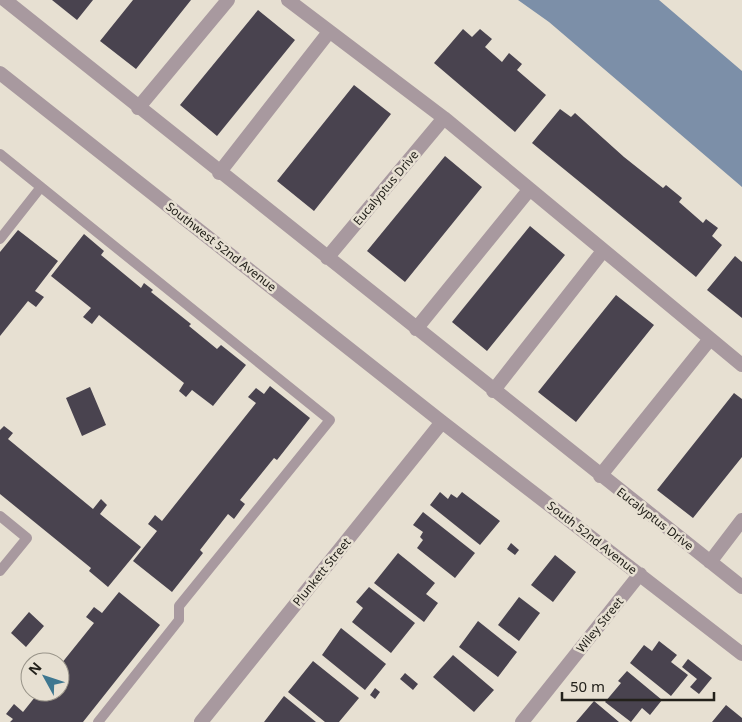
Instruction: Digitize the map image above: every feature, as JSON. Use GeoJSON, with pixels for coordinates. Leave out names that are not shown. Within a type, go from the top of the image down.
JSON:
{"type":"FeatureCollection","features":[{"type":"Feature","properties":{"kind":"street","name":"Eucalyptus Drive"},"geometry":{"type":"LineString","coordinates":[[5,0],[600,476],[742,587]]}},
{"type":"Feature","properties":{"kind":"street"},"geometry":{"type":"LineString","coordinates":[[138,108],[228,0]]}},
{"type":"Feature","properties":{"kind":"street"},"geometry":{"type":"LineString","coordinates":[[288,0],[444,118],[603,252],[742,365]]}},
{"type":"Feature","properties":{"kind":"street"},"geometry":{"type":"LineString","coordinates":[[219,172],[329,32]]}},
{"type":"Feature","properties":{"kind":"street","name":"Southwest 52nd Avenue"},"geometry":{"type":"LineString","coordinates":[[0,73],[442,422]]}},
{"type":"Feature","properties":{"kind":"street","name":"Eucalyptus Drive"},"geometry":{"type":"LineString","coordinates":[[327,258],[444,118]]}},
{"type":"Feature","properties":{"kind":"street"},"geometry":{"type":"LineString","coordinates":[[416,329],[529,190]]}},
{"type":"Feature","properties":{"kind":"street"},"geometry":{"type":"LineString","coordinates":[[493,390],[603,252]]}},
{"type":"Feature","properties":{"kind":"street"},"geometry":{"type":"LineString","coordinates":[[600,476],[710,340]]}},
{"type":"Feature","properties":{"kind":"street","name":"South 52nd Avenue"},"geometry":{"type":"LineString","coordinates":[[442,422],[742,654]]}},
{"type":"Feature","properties":{"kind":"street","name":"Plunkett Street"},"geometry":{"type":"LineString","coordinates":[[201,722],[442,422]]}},
{"type":"Feature","properties":{"kind":"street"},"geometry":{"type":"LineString","coordinates":[[710,562],[742,520]]}},
{"type":"Feature","properties":{"kind":"street","name":"Wiley Street"},"geometry":{"type":"LineString","coordinates":[[522,722],[640,574]]}},
{"type":"Feature","properties":{"kind":"lane"},"geometry":{"type":"LineString","coordinates":[[0,154],[330,420],[179,606],[179,620],[98,722]]}},
{"type":"Feature","properties":{"kind":"lane"},"geometry":{"type":"LineString","coordinates":[[0,239],[42,187]]}},
{"type":"Feature","properties":{"kind":"lane"},"geometry":{"type":"LineString","coordinates":[[0,516],[27,538],[0,571]]}},
{"type":"Feature","properties":{"kind":"water"},"geometry":{"type":"Polygon","coordinates":[[[518,0],[659,0],[742,71],[742,187],[549,22],[518,0]]]}},
{"type":"Feature","properties":{"kind":"building"},"geometry":{"type":"Polygon","coordinates":[[[52,0],[93,0],[77,20],[52,0]]]}},
{"type":"Feature","properties":{"kind":"building"},"geometry":{"type":"Polygon","coordinates":[[[133,0],[191,0],[136,69],[100,41],[133,0]]]}},
{"type":"Feature","properties":{"kind":"building"},"geometry":{"type":"Polygon","coordinates":[[[258,10],[295,40],[217,136],[180,105],[258,10]]]}},
{"type":"Feature","properties":{"kind":"building"},"geometry":{"type":"Polygon","coordinates":[[[463,29],[472,37],[480,29],[492,39],[485,47],[502,62],[509,53],[522,64],[517,70],[546,95],[515,132],[434,63],[463,29]]]}},
{"type":"Feature","properties":{"kind":"building"},"geometry":{"type":"Polygon","coordinates":[[[354,85],[391,114],[314,211],[277,181],[354,85]]]}},
{"type":"Feature","properties":{"kind":"building"},"geometry":{"type":"Polygon","coordinates":[[[560,109],[571,117],[575,113],[624,157],[663,188],[666,185],[682,198],[679,202],[703,223],[706,219],[718,228],[712,236],[722,245],[696,277],[532,143],[560,109]]]}},
{"type":"Feature","properties":{"kind":"building"},"geometry":{"type":"Polygon","coordinates":[[[445,156],[482,187],[405,282],[367,251],[445,156]]]}},
{"type":"Feature","properties":{"kind":"building"},"geometry":{"type":"Polygon","coordinates":[[[530,226],[565,255],[487,351],[452,322],[530,226]]]}},
{"type":"Feature","properties":{"kind":"building"},"geometry":{"type":"Polygon","coordinates":[[[18,230],[58,261],[35,291],[44,297],[36,307],[28,301],[0,336],[0,252],[18,230]]]}},
{"type":"Feature","properties":{"kind":"building"},"geometry":{"type":"Polygon","coordinates":[[[84,234],[104,251],[101,255],[141,288],[144,283],[153,290],[151,292],[191,324],[189,326],[217,349],[221,345],[246,365],[213,406],[192,390],[186,397],[179,391],[184,383],[99,315],[92,324],[83,317],[91,308],[51,276],[84,234]]]}},
{"type":"Feature","properties":{"kind":"building"},"geometry":{"type":"Polygon","coordinates":[[[735,256],[742,262],[742,318],[707,290],[735,256]]]}},
{"type":"Feature","properties":{"kind":"building"},"geometry":{"type":"Polygon","coordinates":[[[616,295],[654,325],[576,422],[538,392],[616,295]]]}},
{"type":"Feature","properties":{"kind":"building"},"geometry":{"type":"Polygon","coordinates":[[[270,386],[310,418],[277,460],[274,458],[240,500],[245,504],[234,519],[228,514],[200,550],[203,553],[172,592],[133,561],[157,531],[148,524],[155,515],[162,521],[256,403],[248,397],[256,388],[264,394],[270,386]]]}},
{"type":"Feature","properties":{"kind":"building"},"geometry":{"type":"Polygon","coordinates":[[[90,387],[106,425],[82,436],[66,398],[90,387]]]}},
{"type":"Feature","properties":{"kind":"building"},"geometry":{"type":"Polygon","coordinates":[[[734,393],[742,399],[742,457],[693,518],[657,490],[734,393]]]}},
{"type":"Feature","properties":{"kind":"building"},"geometry":{"type":"Polygon","coordinates":[[[4,426],[13,433],[8,439],[93,509],[101,499],[107,505],[100,514],[141,547],[108,587],[89,571],[91,568],[0,494],[0,430],[4,426]]]}},
{"type":"Feature","properties":{"kind":"building"},"geometry":{"type":"Polygon","coordinates":[[[440,492],[448,499],[451,494],[457,498],[462,492],[500,521],[480,545],[430,505],[440,492]]]}},
{"type":"Feature","properties":{"kind":"building"},"geometry":{"type":"Polygon","coordinates":[[[423,512],[475,553],[455,578],[417,548],[423,540],[420,537],[423,532],[413,525],[423,512]]]}},
{"type":"Feature","properties":{"kind":"building"},"geometry":{"type":"Polygon","coordinates":[[[511,543],[519,550],[515,555],[507,549],[511,543]]]}},
{"type":"Feature","properties":{"kind":"building"},"geometry":{"type":"Polygon","coordinates":[[[398,553],[435,583],[426,594],[438,603],[424,622],[374,583],[398,553]]]}},
{"type":"Feature","properties":{"kind":"building"},"geometry":{"type":"Polygon","coordinates":[[[555,555],[576,572],[553,602],[531,585],[555,555]]]}},
{"type":"Feature","properties":{"kind":"building"},"geometry":{"type":"Polygon","coordinates":[[[369,587],[415,623],[391,653],[352,622],[363,608],[356,602],[369,587]]]}},
{"type":"Feature","properties":{"kind":"building"},"geometry":{"type":"Polygon","coordinates":[[[119,592],[160,625],[83,722],[10,722],[13,719],[6,714],[14,704],[23,712],[31,702],[70,702],[70,653],[94,623],[86,617],[94,607],[102,613],[119,592]]]}},
{"type":"Feature","properties":{"kind":"building"},"geometry":{"type":"Polygon","coordinates":[[[519,597],[540,613],[519,641],[498,625],[519,597]]]}},
{"type":"Feature","properties":{"kind":"building"},"geometry":{"type":"Polygon","coordinates":[[[29,612],[44,626],[26,647],[11,633],[29,612]]]}},
{"type":"Feature","properties":{"kind":"building"},"geometry":{"type":"Polygon","coordinates":[[[478,621],[517,652],[498,677],[459,647],[478,621]]]}},
{"type":"Feature","properties":{"kind":"building"},"geometry":{"type":"Polygon","coordinates":[[[341,628],[386,664],[365,690],[322,655],[341,628]]]}},
{"type":"Feature","properties":{"kind":"building"},"geometry":{"type":"Polygon","coordinates":[[[659,641],[677,655],[671,662],[688,675],[671,696],[630,663],[644,645],[652,651],[659,641]]]}},
{"type":"Feature","properties":{"kind":"building"},"geometry":{"type":"Polygon","coordinates":[[[453,655],[494,690],[474,712],[433,677],[453,655]]]}},
{"type":"Feature","properties":{"kind":"building"},"geometry":{"type":"Polygon","coordinates":[[[688,659],[712,678],[699,694],[690,687],[697,679],[682,667],[688,659]]]}},
{"type":"Feature","properties":{"kind":"building"},"geometry":{"type":"Polygon","coordinates":[[[313,661],[359,698],[339,722],[325,722],[288,692],[313,661]]]}},
{"type":"Feature","properties":{"kind":"building"},"geometry":{"type":"Polygon","coordinates":[[[627,671],[662,700],[650,715],[642,708],[631,722],[605,702],[621,683],[618,681],[627,671]]]}},
{"type":"Feature","properties":{"kind":"building"},"geometry":{"type":"Polygon","coordinates":[[[405,673],[418,684],[413,690],[400,679],[405,673]]]}},
{"type":"Feature","properties":{"kind":"building"},"geometry":{"type":"Polygon","coordinates":[[[375,688],[380,692],[375,699],[370,695],[375,688]]]}},
{"type":"Feature","properties":{"kind":"building"},"geometry":{"type":"Polygon","coordinates":[[[284,696],[316,722],[264,722],[284,696]]]}},
{"type":"Feature","properties":{"kind":"building"},"geometry":{"type":"Polygon","coordinates":[[[594,701],[619,722],[576,722],[594,701]]]}},
{"type":"Feature","properties":{"kind":"building"},"geometry":{"type":"Polygon","coordinates":[[[726,705],[742,718],[742,722],[712,722],[726,705]]]}}]}
